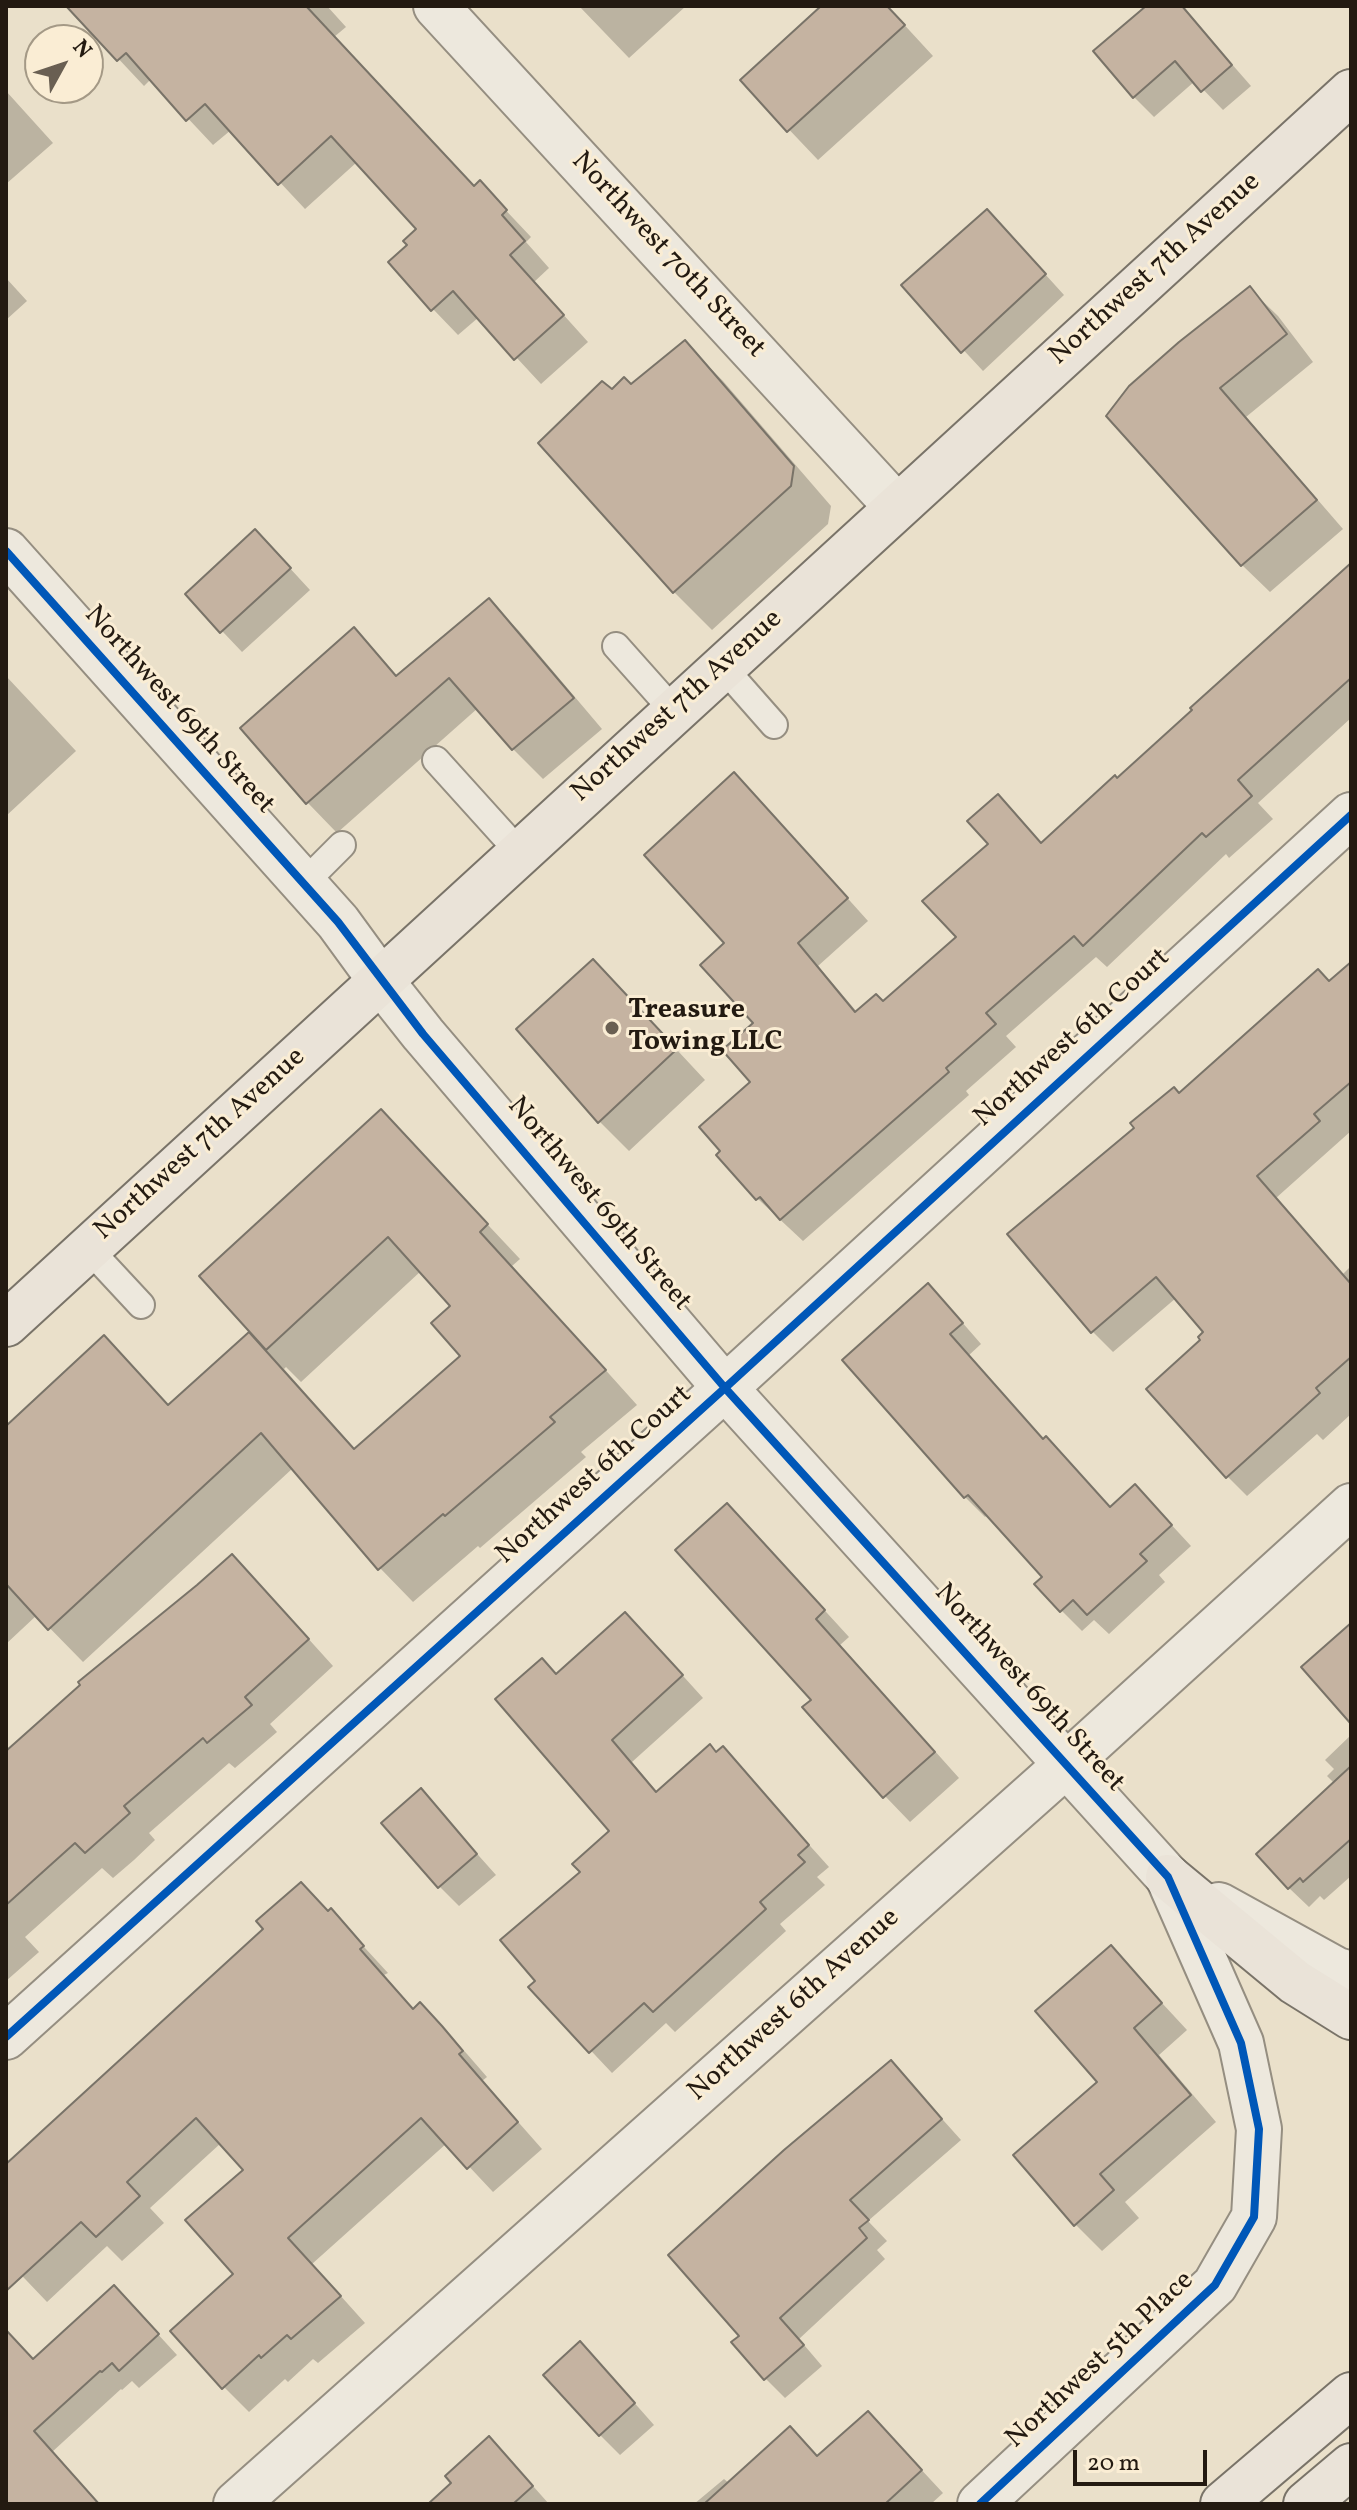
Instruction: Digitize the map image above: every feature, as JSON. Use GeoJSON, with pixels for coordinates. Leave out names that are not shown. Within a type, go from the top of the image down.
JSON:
{"type":"FeatureCollection","features":[{"type":"Feature","properties":{"kind":"main road","name":"Northwest 7th Avenue"},"geometry":{"type":"LineString","coordinates":[[6,1324],[1351,92]]}},
{"type":"Feature","properties":{"kind":"main road"},"geometry":{"type":"LineString","coordinates":[[1168,1877],[1295,1982],[1351,2017]]}},
{"type":"Feature","properties":{"kind":"main road"},"geometry":{"type":"LineString","coordinates":[[1223,2504],[1351,2395]]}},
{"type":"Feature","properties":{"kind":"main road"},"geometry":{"type":"LineString","coordinates":[[1306,2504],[1351,2466]]}},
{"type":"Feature","properties":{"kind":"street","name":"Northwest 70th Street"},"geometry":{"type":"LineString","coordinates":[[436,6],[897,507]]}},
{"type":"Feature","properties":{"kind":"street","name":"Northwest 69th Street"},"geometry":{"type":"LineString","coordinates":[[6,551],[338,922],[423,1034],[725,1388],[1168,1877]]}},
{"type":"Feature","properties":{"kind":"street","name":"Northwest 6th Court"},"geometry":{"type":"LineString","coordinates":[[6,2037],[725,1388],[1351,815]]}},
{"type":"Feature","properties":{"kind":"street","name":"Northwest 6th Avenue"},"geometry":{"type":"LineString","coordinates":[[236,2504],[1067,1764],[1351,1506]]}},
{"type":"Feature","properties":{"kind":"street"},"geometry":{"type":"LineString","coordinates":[[1168,1877],[1337,1970],[1351,1974]]}},
{"type":"Feature","properties":{"kind":"street","name":"Northwest 5th Place"},"geometry":{"type":"LineString","coordinates":[[980,2504],[1215,2285],[1254,2217],[1259,2129],[1241,2043],[1168,1877]]}},
{"type":"Feature","properties":{"kind":"lane"},"geometry":{"type":"LineString","coordinates":[[616,646],[673,710]]}},
{"type":"Feature","properties":{"kind":"lane"},"geometry":{"type":"LineString","coordinates":[[722,666],[774,725]]}},
{"type":"Feature","properties":{"kind":"lane"},"geometry":{"type":"LineString","coordinates":[[436,760],[520,853]]}},
{"type":"Feature","properties":{"kind":"lane"},"geometry":{"type":"LineString","coordinates":[[303,884],[342,845]]}},
{"type":"Feature","properties":{"kind":"lane"},"geometry":{"type":"LineString","coordinates":[[88,1248],[141,1305]]}},
{"type":"Feature","properties":{"kind":"building"},"geometry":{"type":"Polygon","coordinates":[[[66,6],[306,6],[474,186],[480,180],[507,210],[502,215],[525,241],[510,255],[564,315],[514,360],[453,291],[431,311],[388,262],[407,245],[403,241],[416,229],[331,136],[278,185],[205,104],[186,121],[126,53],[117,61],[104,47],[104,24],[83,24],[66,6]]]}},
{"type":"Feature","properties":{"kind":"building"},"geometry":{"type":"Polygon","coordinates":[[[821,6],[887,6],[905,25],[787,132],[740,80],[821,6]]]}},
{"type":"Feature","properties":{"kind":"building"},"geometry":{"type":"Polygon","coordinates":[[[1146,6],[1182,6],[1232,65],[1201,92],[1175,61],[1133,98],[1093,51],[1146,6]]]}},
{"type":"Feature","properties":{"kind":"building"},"geometry":{"type":"Polygon","coordinates":[[[987,209],[1046,274],[961,353],[901,285],[987,209]]]}},
{"type":"Feature","properties":{"kind":"building"},"geometry":{"type":"Polygon","coordinates":[[[1250,286],[1287,334],[1220,388],[1317,500],[1241,566],[1106,416],[1129,386],[1250,286]]]}},
{"type":"Feature","properties":{"kind":"building"},"geometry":{"type":"Polygon","coordinates":[[[685,340],[794,466],[791,486],[673,593],[538,443],[602,381],[612,389],[624,377],[631,384],[685,340]]]}},
{"type":"Feature","properties":{"kind":"building"},"geometry":{"type":"Polygon","coordinates":[[[255,529],[291,568],[220,633],[185,594],[255,529]]]}},
{"type":"Feature","properties":{"kind":"building"},"geometry":{"type":"Polygon","coordinates":[[[1351,563],[1351,678],[1238,780],[1252,796],[1206,837],[1202,833],[1083,946],[1074,936],[986,1013],[996,1024],[946,1068],[949,1072],[780,1220],[760,1197],[756,1200],[716,1155],[720,1151],[699,1127],[750,1082],[722,1050],[753,1023],[700,965],[724,943],[644,855],[734,772],[848,898],[798,943],[855,1012],[876,994],[883,1001],[956,937],[922,901],[988,844],[967,821],[998,794],[1041,843],[1115,775],[1117,778],[1351,563]]]}},
{"type":"Feature","properties":{"kind":"building"},"geometry":{"type":"Polygon","coordinates":[[[489,598],[574,698],[512,750],[449,678],[306,804],[240,728],[354,627],[396,676],[489,598]]]}},
{"type":"Feature","properties":{"kind":"building"},"geometry":{"type":"Polygon","coordinates":[[[593,959],[677,1049],[598,1123],[516,1029],[593,959]]]}},
{"type":"Feature","properties":{"kind":"building"},"geometry":{"type":"Polygon","coordinates":[[[1351,962],[1351,1082],[1314,1114],[1320,1121],[1257,1176],[1351,1284],[1351,1357],[1316,1388],[1320,1393],[1226,1478],[1146,1389],[1200,1340],[1198,1337],[1203,1332],[1156,1277],[1091,1333],[1007,1234],[1134,1128],[1130,1123],[1174,1087],[1179,1093],[1318,969],[1329,981],[1351,962]]]}},
{"type":"Feature","properties":{"kind":"building"},"geometry":{"type":"Polygon","coordinates":[[[381,1109],[488,1224],[480,1232],[606,1370],[550,1417],[555,1422],[378,1570],[261,1433],[48,1630],[6,1584],[6,1426],[104,1335],[168,1405],[249,1332],[354,1449],[460,1356],[431,1323],[450,1306],[388,1237],[266,1350],[199,1276],[381,1109]]]}},
{"type":"Feature","properties":{"kind":"building"},"geometry":{"type":"Polygon","coordinates":[[[928,1283],[963,1323],[950,1334],[1043,1439],[1046,1436],[1110,1507],[1135,1484],[1172,1525],[1140,1554],[1147,1561],[1087,1615],[1073,1600],[1060,1612],[1034,1584],[1042,1577],[968,1495],[964,1498],[842,1360],[928,1283]]]}},
{"type":"Feature","properties":{"kind":"building"},"geometry":{"type":"Polygon","coordinates":[[[727,1503],[825,1610],[816,1619],[935,1752],[883,1798],[802,1707],[811,1700],[675,1550],[727,1503]]]}},
{"type":"Feature","properties":{"kind":"building"},"geometry":{"type":"Polygon","coordinates":[[[232,1554],[309,1639],[245,1697],[252,1705],[207,1743],[203,1738],[124,1806],[130,1813],[85,1853],[75,1843],[6,1905],[6,1751],[80,1685],[78,1682],[232,1554]]]}},
{"type":"Feature","properties":{"kind":"building"},"geometry":{"type":"Polygon","coordinates":[[[625,1612],[683,1675],[612,1740],[656,1792],[710,1744],[716,1752],[723,1746],[809,1845],[798,1855],[805,1862],[760,1902],[766,1909],[653,2012],[644,2003],[589,2053],[528,1987],[535,1981],[500,1940],[580,1872],[572,1864],[609,1831],[495,1699],[542,1658],[556,1674],[625,1612]]]}},
{"type":"Feature","properties":{"kind":"building"},"geometry":{"type":"Polygon","coordinates":[[[1351,1623],[1351,1724],[1301,1667],[1351,1623]]]}},
{"type":"Feature","properties":{"kind":"building"},"geometry":{"type":"Polygon","coordinates":[[[1351,1766],[1351,1839],[1303,1882],[1300,1878],[1288,1889],[1256,1854],[1351,1766]]]}},
{"type":"Feature","properties":{"kind":"building"},"geometry":{"type":"Polygon","coordinates":[[[421,1788],[477,1854],[438,1888],[381,1823],[421,1788]]]}},
{"type":"Feature","properties":{"kind":"building"},"geometry":{"type":"Polygon","coordinates":[[[301,1882],[328,1911],[331,1908],[364,1946],[360,1949],[413,2009],[420,2002],[442,2026],[463,2051],[459,2054],[518,2122],[467,2169],[421,2118],[288,2238],[341,2296],[291,2339],[287,2335],[261,2358],[259,2355],[222,2389],[170,2331],[233,2274],[185,2220],[243,2170],[196,2118],[127,2182],[140,2196],[96,2237],[81,2222],[6,2291],[6,2164],[263,1929],[256,1921],[301,1882]]]}},
{"type":"Feature","properties":{"kind":"building"},"geometry":{"type":"Polygon","coordinates":[[[1111,1945],[1162,2003],[1134,2028],[1191,2095],[1100,2174],[1114,2190],[1074,2226],[1013,2155],[1097,2082],[1035,2011],[1111,1945]]]}},
{"type":"Feature","properties":{"kind":"building"},"geometry":{"type":"Polygon","coordinates":[[[891,2060],[942,2119],[850,2200],[869,2220],[859,2228],[867,2238],[780,2318],[804,2345],[764,2380],[731,2342],[739,2336],[668,2255],[784,2150],[891,2060]]]}},
{"type":"Feature","properties":{"kind":"building"},"geometry":{"type":"Polygon","coordinates":[[[114,2285],[159,2334],[119,2371],[112,2363],[100,2371],[34,2431],[99,2504],[6,2504],[6,2330],[33,2359],[114,2285]]]}},
{"type":"Feature","properties":{"kind":"building"},"geometry":{"type":"Polygon","coordinates":[[[580,2341],[635,2403],[599,2436],[543,2375],[580,2341]]]}},
{"type":"Feature","properties":{"kind":"building"},"geometry":{"type":"Polygon","coordinates":[[[868,2411],[922,2470],[885,2504],[704,2504],[790,2426],[817,2456],[868,2411]]]}},
{"type":"Feature","properties":{"kind":"building"},"geometry":{"type":"Polygon","coordinates":[[[489,2436],[533,2486],[513,2504],[428,2504],[451,2483],[445,2476],[489,2436]]]}},
{"type":"Feature","properties":{"kind":"cycle path"},"geometry":{"type":"LineString","coordinates":[[6,551],[338,922],[423,1034],[725,1388],[1168,1877],[1241,2043],[1259,2129],[1254,2217],[1215,2285],[980,2504]]}},
{"type":"Feature","properties":{"kind":"cycle path"},"geometry":{"type":"LineString","coordinates":[[6,2037],[725,1388],[1351,815]]}},
{"type":"Feature","properties":{"kind":"place","name":"Treasure Towing LLC"},"geometry":{"type":"Point","coordinates":[612,1028]}}]}
